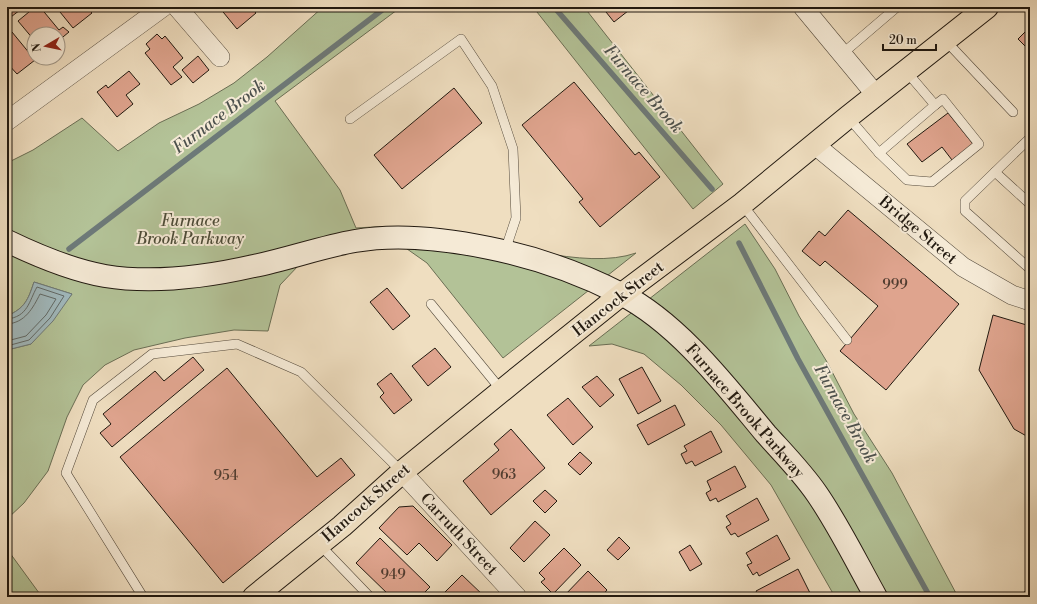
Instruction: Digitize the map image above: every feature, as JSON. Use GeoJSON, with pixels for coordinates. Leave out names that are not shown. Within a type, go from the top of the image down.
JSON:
{"type":"FeatureCollection","features":[{"type":"Feature","properties":{"kind":"main road","name":"Hancock Street"},"geometry":{"type":"LineString","coordinates":[[254,597],[319,544],[402,472],[622,294],[742,204],[876,94],[987,7]]}},
{"type":"Feature","properties":{"kind":"main road","name":"Furnace Brook Parkway"},"geometry":{"type":"LineString","coordinates":[[7,241],[36,255],[70,267],[104,276],[145,279],[183,278],[218,274],[356,241],[407,237],[462,242],[505,251],[574,273],[622,294],[653,315],[704,360],[816,493],[876,597]]}},
{"type":"Feature","properties":{"kind":"street"},"geometry":{"type":"LineString","coordinates":[[7,121],[164,7]]}},
{"type":"Feature","properties":{"kind":"street"},"geometry":{"type":"LineString","coordinates":[[177,7],[220,57]]}},
{"type":"Feature","properties":{"kind":"street"},"geometry":{"type":"LineString","coordinates":[[803,7],[876,94]]}},
{"type":"Feature","properties":{"kind":"street","name":"Bridge Street"},"geometry":{"type":"LineString","coordinates":[[815,145],[963,267],[1012,295],[1027,295]]}},
{"type":"Feature","properties":{"kind":"street","name":"Carruth Street"},"geometry":{"type":"LineString","coordinates":[[402,472],[517,597]]}},
{"type":"Feature","properties":{"kind":"lane"},"geometry":{"type":"LineString","coordinates":[[842,54],[897,7]]}},
{"type":"Feature","properties":{"kind":"lane"},"geometry":{"type":"LineString","coordinates":[[350,119],[461,39],[492,86],[513,149],[516,218],[505,251]]}},
{"type":"Feature","properties":{"kind":"lane"},"geometry":{"type":"LineString","coordinates":[[944,40],[1013,112]]}},
{"type":"Feature","properties":{"kind":"lane"},"geometry":{"type":"LineString","coordinates":[[906,71],[935,105]]}},
{"type":"Feature","properties":{"kind":"lane"},"geometry":{"type":"LineString","coordinates":[[848,117],[879,153],[908,180],[932,182],[979,144],[943,99],[879,153]]}},
{"type":"Feature","properties":{"kind":"lane"},"geometry":{"type":"LineString","coordinates":[[1030,138],[965,201],[965,211],[1030,269]]}},
{"type":"Feature","properties":{"kind":"lane"},"geometry":{"type":"LineString","coordinates":[[995,172],[1030,204]]}},
{"type":"Feature","properties":{"kind":"lane"},"geometry":{"type":"LineString","coordinates":[[742,204],[846,340]]}},
{"type":"Feature","properties":{"kind":"lane"},"geometry":{"type":"LineString","coordinates":[[431,304],[502,391]]}},
{"type":"Feature","properties":{"kind":"lane"},"geometry":{"type":"LineString","coordinates":[[143,597],[66,473],[93,400],[152,354],[237,344],[301,372],[402,472]]}},
{"type":"Feature","properties":{"kind":"lane"},"geometry":{"type":"LineString","coordinates":[[319,544],[370,597]]}},
{"type":"Feature","properties":{"kind":"green space","name":"Furnace Brook Parkway"},"geometry":{"type":"Polygon","coordinates":[[[323,7],[401,7],[275,101],[340,190],[356,228],[400,226],[432,229],[567,257],[592,259],[615,258],[636,253],[503,358],[427,263],[400,244],[372,246],[299,265],[280,285],[268,331],[234,330],[185,338],[134,350],[105,365],[83,385],[67,417],[48,471],[24,503],[7,519],[7,350],[31,344],[72,294],[34,282],[25,303],[18,310],[7,316],[7,163],[33,150],[82,118],[118,151],[159,123],[199,104],[234,83],[267,57],[323,7]]]}},
{"type":"Feature","properties":{"kind":"green space"},"geometry":{"type":"Polygon","coordinates":[[[533,7],[584,7],[723,184],[693,209],[533,7]]]}},
{"type":"Feature","properties":{"kind":"green space"},"geometry":{"type":"Polygon","coordinates":[[[745,224],[775,269],[799,316],[827,362],[854,414],[892,473],[958,597],[835,597],[771,485],[721,425],[681,385],[644,354],[612,344],[589,346],[745,224]]]}},
{"type":"Feature","properties":{"kind":"green space"},"geometry":{"type":"Polygon","coordinates":[[[7,549],[42,597],[7,597],[7,549]]]}},
{"type":"Feature","properties":{"kind":"water"},"geometry":{"type":"Polygon","coordinates":[[[34,282],[72,294],[53,321],[31,344],[7,350],[7,316],[18,310],[25,303],[34,282]]]}},
{"type":"Feature","properties":{"kind":"building"},"geometry":{"type":"Polygon","coordinates":[[[7,7],[18,7],[20,10],[7,20],[7,7]]]}},
{"type":"Feature","properties":{"kind":"building"},"geometry":{"type":"Polygon","coordinates":[[[35,7],[40,7],[56,26],[26,26],[26,30],[18,21],[35,7]]]}},
{"type":"Feature","properties":{"kind":"building"},"geometry":{"type":"Polygon","coordinates":[[[67,7],[86,7],[92,13],[73,28],[60,12],[67,7]]]}},
{"type":"Feature","properties":{"kind":"building"},"geometry":{"type":"Polygon","coordinates":[[[219,7],[251,7],[256,13],[237,29],[219,7]]]}},
{"type":"Feature","properties":{"kind":"building"},"geometry":{"type":"Polygon","coordinates":[[[602,7],[633,7],[614,22],[602,7]]]}},
{"type":"Feature","properties":{"kind":"building"},"geometry":{"type":"Polygon","coordinates":[[[1030,27],[1030,51],[1018,39],[1030,27]]]}},
{"type":"Feature","properties":{"kind":"building"},"geometry":{"type":"Polygon","coordinates":[[[12,32],[26,49],[26,66],[27,66],[17,74],[7,63],[7,36],[12,32]]]}},
{"type":"Feature","properties":{"kind":"building"},"geometry":{"type":"Polygon","coordinates":[[[157,34],[162,39],[165,36],[183,58],[173,67],[182,77],[171,85],[145,53],[150,49],[146,44],[157,34]]]}},
{"type":"Feature","properties":{"kind":"building"},"geometry":{"type":"Polygon","coordinates":[[[198,56],[209,70],[193,83],[182,70],[198,56]]]}},
{"type":"Feature","properties":{"kind":"building"},"geometry":{"type":"Polygon","coordinates":[[[129,71],[140,84],[126,95],[133,104],[117,117],[97,92],[106,85],[108,88],[129,71]]]}},
{"type":"Feature","properties":{"kind":"building"},"geometry":{"type":"Polygon","coordinates":[[[574,82],[635,155],[639,152],[660,177],[600,227],[579,202],[583,199],[522,125],[574,82]]]}},
{"type":"Feature","properties":{"kind":"building"},"geometry":{"type":"Polygon","coordinates":[[[454,88],[482,123],[402,189],[374,155],[454,88]]]}},
{"type":"Feature","properties":{"kind":"building"},"geometry":{"type":"Polygon","coordinates":[[[948,113],[973,144],[952,160],[942,147],[922,162],[907,144],[948,113]]]}},
{"type":"Feature","properties":{"kind":"building"},"geometry":{"type":"Polygon","coordinates":[[[848,210],[959,304],[886,390],[840,351],[878,306],[825,261],[820,266],[802,251],[819,231],[825,236],[848,210]]]}},
{"type":"Feature","properties":{"kind":"building"},"geometry":{"type":"Polygon","coordinates":[[[387,288],[410,316],[393,330],[370,302],[387,288]]]}},
{"type":"Feature","properties":{"kind":"building"},"geometry":{"type":"Polygon","coordinates":[[[993,315],[1030,326],[1030,438],[1014,429],[979,370],[993,315]]]}},
{"type":"Feature","properties":{"kind":"building"},"geometry":{"type":"Polygon","coordinates":[[[435,348],[451,367],[428,386],[412,366],[435,348]]]}},
{"type":"Feature","properties":{"kind":"building"},"geometry":{"type":"Polygon","coordinates":[[[193,357],[204,370],[112,447],[100,433],[111,424],[103,414],[155,371],[164,381],[193,357]]]}},
{"type":"Feature","properties":{"kind":"building"},"geometry":{"type":"Polygon","coordinates":[[[642,367],[661,401],[638,414],[619,379],[642,367]]]}},
{"type":"Feature","properties":{"kind":"building"},"geometry":{"type":"Polygon","coordinates":[[[227,368],[317,477],[341,458],[355,475],[223,583],[120,457],[227,368]]]}},
{"type":"Feature","properties":{"kind":"building"},"geometry":{"type":"Polygon","coordinates":[[[391,373],[412,400],[394,414],[380,397],[384,393],[377,384],[391,373]]]}},
{"type":"Feature","properties":{"kind":"building"},"geometry":{"type":"Polygon","coordinates":[[[597,376],[614,395],[600,407],[582,387],[597,376]]]}},
{"type":"Feature","properties":{"kind":"building"},"geometry":{"type":"Polygon","coordinates":[[[568,398],[593,427],[573,445],[547,415],[568,398]]]}},
{"type":"Feature","properties":{"kind":"building"},"geometry":{"type":"Polygon","coordinates":[[[675,405],[685,425],[648,445],[637,425],[675,405]]]}},
{"type":"Feature","properties":{"kind":"building"},"geometry":{"type":"Polygon","coordinates":[[[511,429],[545,468],[491,515],[463,481],[499,450],[494,444],[511,429]]]}},
{"type":"Feature","properties":{"kind":"building"},"geometry":{"type":"Polygon","coordinates":[[[711,431],[722,452],[695,466],[692,461],[686,464],[681,454],[687,451],[684,446],[711,431]]]}},
{"type":"Feature","properties":{"kind":"building"},"geometry":{"type":"Polygon","coordinates":[[[580,452],[592,463],[580,475],[568,464],[580,452]]]}},
{"type":"Feature","properties":{"kind":"building"},"geometry":{"type":"Polygon","coordinates":[[[735,466],[746,487],[718,502],[716,498],[710,501],[706,493],[711,490],[707,481],[735,466]]]}},
{"type":"Feature","properties":{"kind":"building"},"geometry":{"type":"Polygon","coordinates":[[[545,490],[557,501],[545,513],[533,501],[545,490]]]}},
{"type":"Feature","properties":{"kind":"building"},"geometry":{"type":"Polygon","coordinates":[[[757,498],[769,520],[738,537],[735,533],[731,535],[726,527],[731,524],[726,516],[757,498]]]}},
{"type":"Feature","properties":{"kind":"building"},"geometry":{"type":"Polygon","coordinates":[[[413,506],[452,545],[437,561],[419,543],[407,555],[379,528],[399,507],[413,506]]]}},
{"type":"Feature","properties":{"kind":"building"},"geometry":{"type":"Polygon","coordinates":[[[535,521],[550,535],[524,562],[510,548],[535,521]]]}},
{"type":"Feature","properties":{"kind":"building"},"geometry":{"type":"Polygon","coordinates":[[[777,535],[790,559],[759,576],[757,572],[753,575],[747,565],[752,563],[746,553],[777,535]]]}},
{"type":"Feature","properties":{"kind":"building"},"geometry":{"type":"Polygon","coordinates":[[[619,537],[630,548],[618,560],[607,550],[619,537]]]}},
{"type":"Feature","properties":{"kind":"building"},"geometry":{"type":"Polygon","coordinates":[[[380,538],[430,587],[420,597],[391,597],[356,563],[380,538]]]}},
{"type":"Feature","properties":{"kind":"building"},"geometry":{"type":"Polygon","coordinates":[[[690,545],[702,564],[690,571],[679,552],[690,545]]]}},
{"type":"Feature","properties":{"kind":"building"},"geometry":{"type":"Polygon","coordinates":[[[564,548],[581,565],[553,594],[541,582],[545,579],[539,573],[564,548]]]}},
{"type":"Feature","properties":{"kind":"building"},"geometry":{"type":"Polygon","coordinates":[[[798,569],[812,597],[759,597],[756,591],[798,569]]]}},
{"type":"Feature","properties":{"kind":"building"},"geometry":{"type":"Polygon","coordinates":[[[588,571],[607,590],[601,597],[563,597],[588,571]]]}},
{"type":"Feature","properties":{"kind":"building"},"geometry":{"type":"Polygon","coordinates":[[[462,575],[485,597],[440,597],[462,575]]]}},
{"type":"Feature","properties":{"kind":"waterway","name":"Furnace Brook"},"geometry":{"type":"LineString","coordinates":[[69,249],[386,7]]}},
{"type":"Feature","properties":{"kind":"waterway","name":"Furnace Brook"},"geometry":{"type":"LineString","coordinates":[[554,7],[712,189]]}},
{"type":"Feature","properties":{"kind":"waterway","name":"Furnace Brook"},"geometry":{"type":"LineString","coordinates":[[739,243],[798,359],[930,597]]}},
{"type":"Feature","properties":{"kind":"railway"},"geometry":{"type":"LineString","coordinates":[[1022,597],[1030,589]]}}]}
